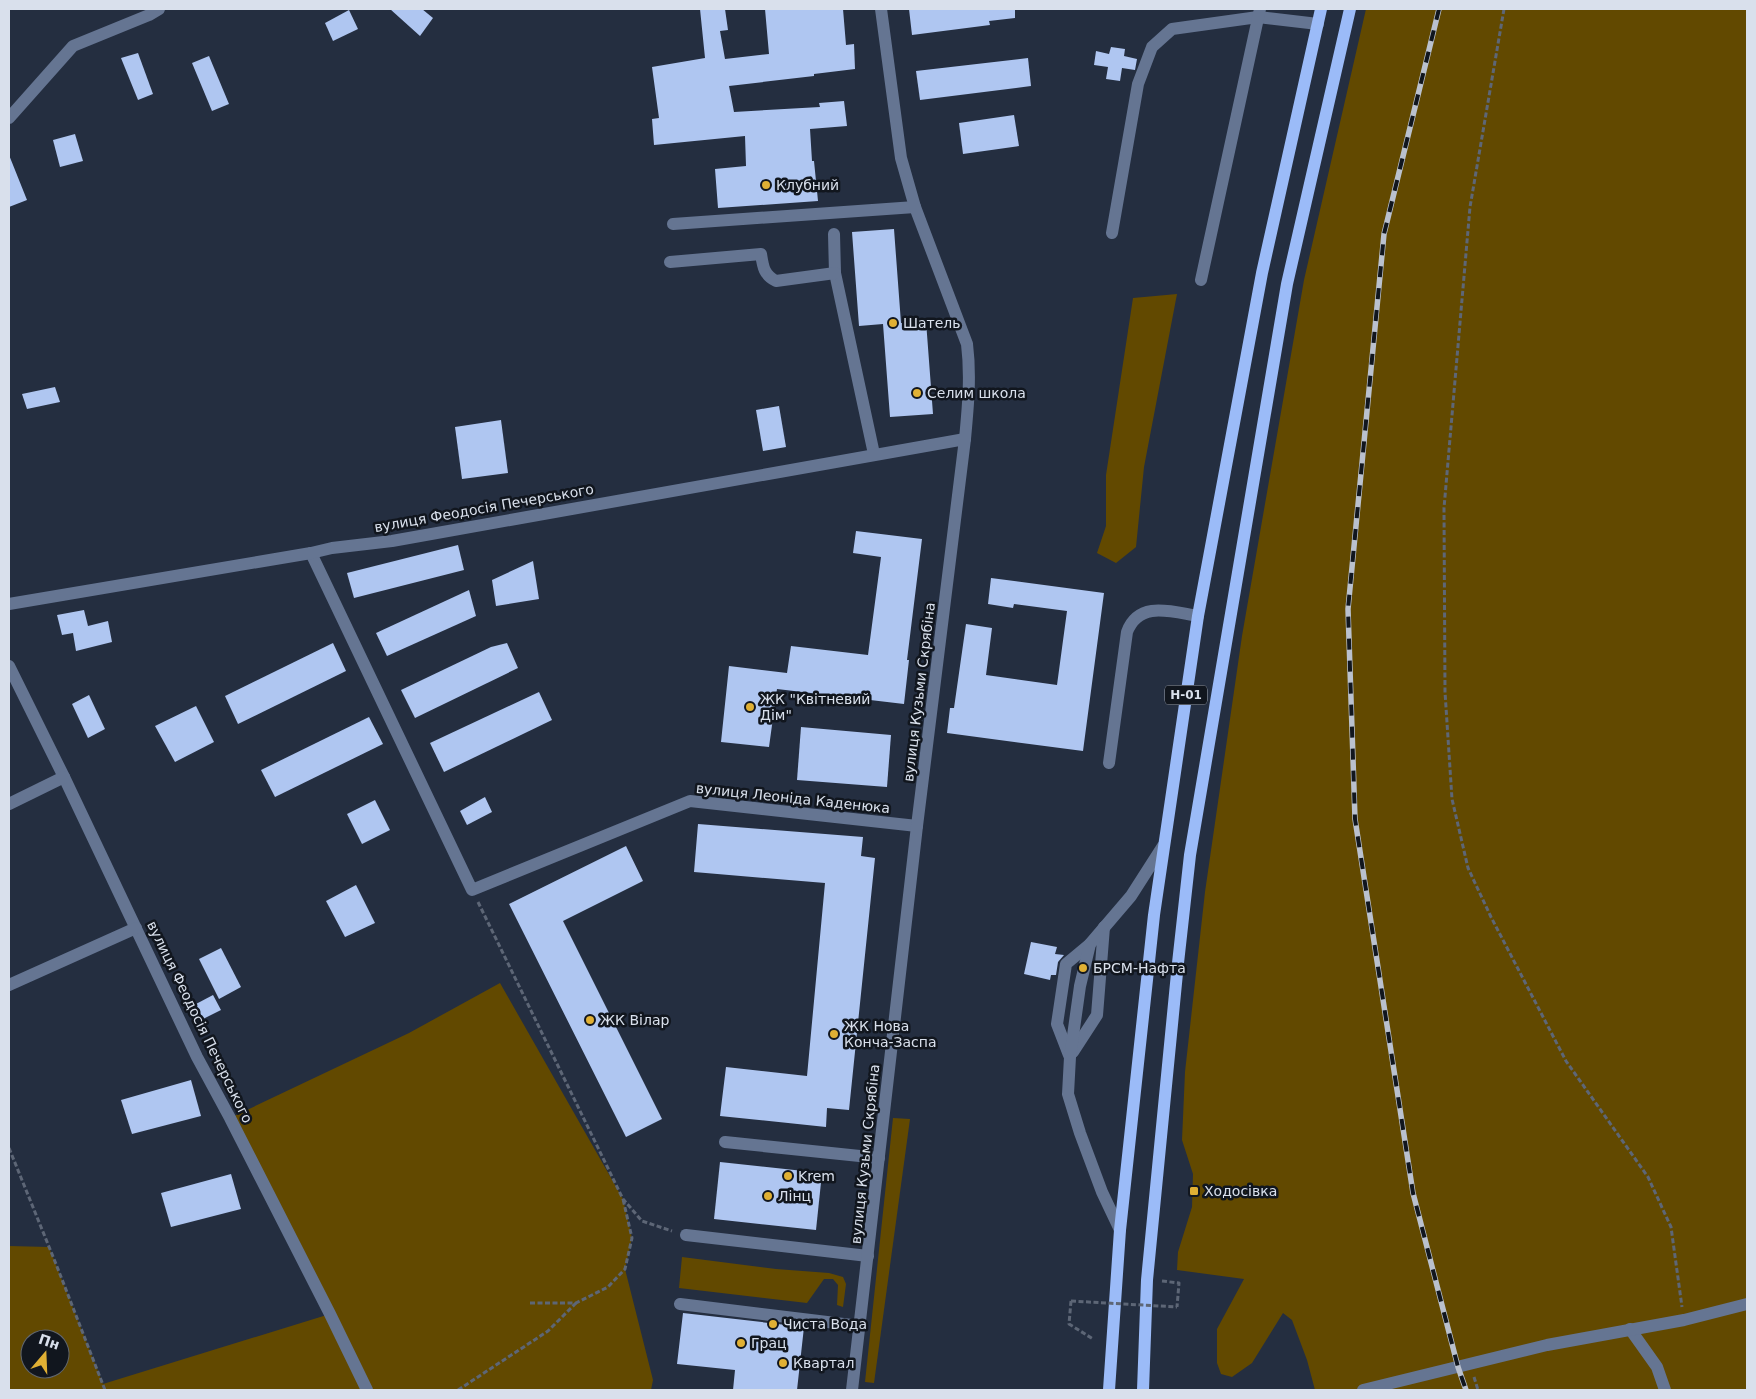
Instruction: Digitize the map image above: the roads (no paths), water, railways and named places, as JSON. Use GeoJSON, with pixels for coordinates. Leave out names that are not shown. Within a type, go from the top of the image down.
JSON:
{"type":"FeatureCollection","features":[{"type":"Feature","properties":{"kind":"main road","name":"Н-01"},"geometry":{"type":"LineString","coordinates":[[1109,1390],[1120,1230],[1153,925],[1198,616],[1262,273],[1321,9]]}},
{"type":"Feature","properties":{"kind":"main road","name":"Н-01"},"geometry":{"type":"LineString","coordinates":[[1143,1390],[1147,1280],[1190,855],[1287,284],[1350,9]]}},
{"type":"Feature","properties":{"kind":"street"},"geometry":{"type":"LineString","coordinates":[[9,118],[73,46],[149,15],[158,9]]}},
{"type":"Feature","properties":{"kind":"street","name":"вулиця Кузьми Скрябіна"},"geometry":{"type":"LineString","coordinates":[[852,1390],[970,385],[970,362],[967,344],[915,207],[901,158],[881,9]]}},
{"type":"Feature","properties":{"kind":"street"},"geometry":{"type":"LineString","coordinates":[[1112,233],[1138,84],[1152,47],[1172,29],[1259,13],[1318,24]]}},
{"type":"Feature","properties":{"kind":"street"},"geometry":{"type":"LineString","coordinates":[[1201,280],[1259,13]]}},
{"type":"Feature","properties":{"kind":"street"},"geometry":{"type":"LineString","coordinates":[[673,224],[915,207]]}},
{"type":"Feature","properties":{"kind":"street"},"geometry":{"type":"LineString","coordinates":[[834,234],[835,273],[874,454]]}},
{"type":"Feature","properties":{"kind":"street"},"geometry":{"type":"LineString","coordinates":[[670,262],[761,254],[764,271],[776,281],[835,273]]}},
{"type":"Feature","properties":{"kind":"street","name":"вулиця Феодосія Печерського"},"geometry":{"type":"LineString","coordinates":[[9,604],[311,554],[332,548],[392,541],[965,439]]}},
{"type":"Feature","properties":{"kind":"street","name":"вулиця Леоніда Каденюка"},"geometry":{"type":"LineString","coordinates":[[311,554],[472,890],[690,801],[917,826]]}},
{"type":"Feature","properties":{"kind":"street"},"geometry":{"type":"LineString","coordinates":[[1109,763],[1127,632],[1131,622],[1137,616],[1148,611],[1160,610],[1198,616]]}},
{"type":"Feature","properties":{"kind":"street","name":"вулиця Феодосія Печерського"},"geometry":{"type":"LineString","coordinates":[[9,666],[197,1057],[309,1271],[367,1390]]}},
{"type":"Feature","properties":{"kind":"street"},"geometry":{"type":"LineString","coordinates":[[9,804],[64,777]]}},
{"type":"Feature","properties":{"kind":"street"},"geometry":{"type":"LineString","coordinates":[[1070,1057],[1057,1024],[1066,964],[1090,944],[1131,896],[1163,846]]}},
{"type":"Feature","properties":{"kind":"street"},"geometry":{"type":"LineString","coordinates":[[1070,1057],[1097,1015],[1104,927]]}},
{"type":"Feature","properties":{"kind":"street"},"geometry":{"type":"LineString","coordinates":[[9,985],[136,928]]}},
{"type":"Feature","properties":{"kind":"street"},"geometry":{"type":"LineString","coordinates":[[1090,944],[1080,986],[1070,1057],[1068,1094],[1102,1192],[1120,1230]]}},
{"type":"Feature","properties":{"kind":"street"},"geometry":{"type":"LineString","coordinates":[[725,1142],[879,1158]]}},
{"type":"Feature","properties":{"kind":"street"},"geometry":{"type":"LineString","coordinates":[[686,1235],[868,1256]]}},
{"type":"Feature","properties":{"kind":"street"},"geometry":{"type":"LineString","coordinates":[[680,1304],[860,1326]]}},
{"type":"Feature","properties":{"kind":"street"},"geometry":{"type":"LineString","coordinates":[[1363,1390],[1547,1345],[1684,1320],[1747,1304]]}},
{"type":"Feature","properties":{"kind":"street"},"geometry":{"type":"LineString","coordinates":[[1630,1329],[1658,1367],[1665,1390]]}},
{"type":"Feature","properties":{"kind":"railway"},"geometry":{"type":"LineString","coordinates":[[1439,9],[1384,234],[1348,609],[1355,819],[1413,1193],[1458,1367],[1466,1390]]}},
{"type":"Feature","properties":{"kind":"place","name":"Клубний"},"geometry":{"type":"Point","coordinates":[766,185]}},
{"type":"Feature","properties":{"kind":"place","name":"Шатель"},"geometry":{"type":"Point","coordinates":[893,323]}},
{"type":"Feature","properties":{"kind":"place","name":"Селим школа"},"geometry":{"type":"Point","coordinates":[917,393]}},
{"type":"Feature","properties":{"kind":"place","name":"ЖК \"Квітневий Дім\""},"geometry":{"type":"Point","coordinates":[750,707]}},
{"type":"Feature","properties":{"kind":"place","name":"БРСМ-Нафта"},"geometry":{"type":"Point","coordinates":[1083,968]}},
{"type":"Feature","properties":{"kind":"place","name":"ЖК Вілар"},"geometry":{"type":"Point","coordinates":[590,1020]}},
{"type":"Feature","properties":{"kind":"place","name":"ЖК Нова Конча-Заспа"},"geometry":{"type":"Point","coordinates":[834,1034]}},
{"type":"Feature","properties":{"kind":"place","name":"Krem"},"geometry":{"type":"Point","coordinates":[788,1176]}},
{"type":"Feature","properties":{"kind":"place","name":"Ходосівка"},"geometry":{"type":"Point","coordinates":[1194,1191]}},
{"type":"Feature","properties":{"kind":"place","name":"Лінц"},"geometry":{"type":"Point","coordinates":[768,1196]}},
{"type":"Feature","properties":{"kind":"place","name":"Чиста Вода"},"geometry":{"type":"Point","coordinates":[773,1324]}},
{"type":"Feature","properties":{"kind":"place","name":"Грац"},"geometry":{"type":"Point","coordinates":[741,1343]}},
{"type":"Feature","properties":{"kind":"place","name":"Квартал"},"geometry":{"type":"Point","coordinates":[783,1363]}}]}
